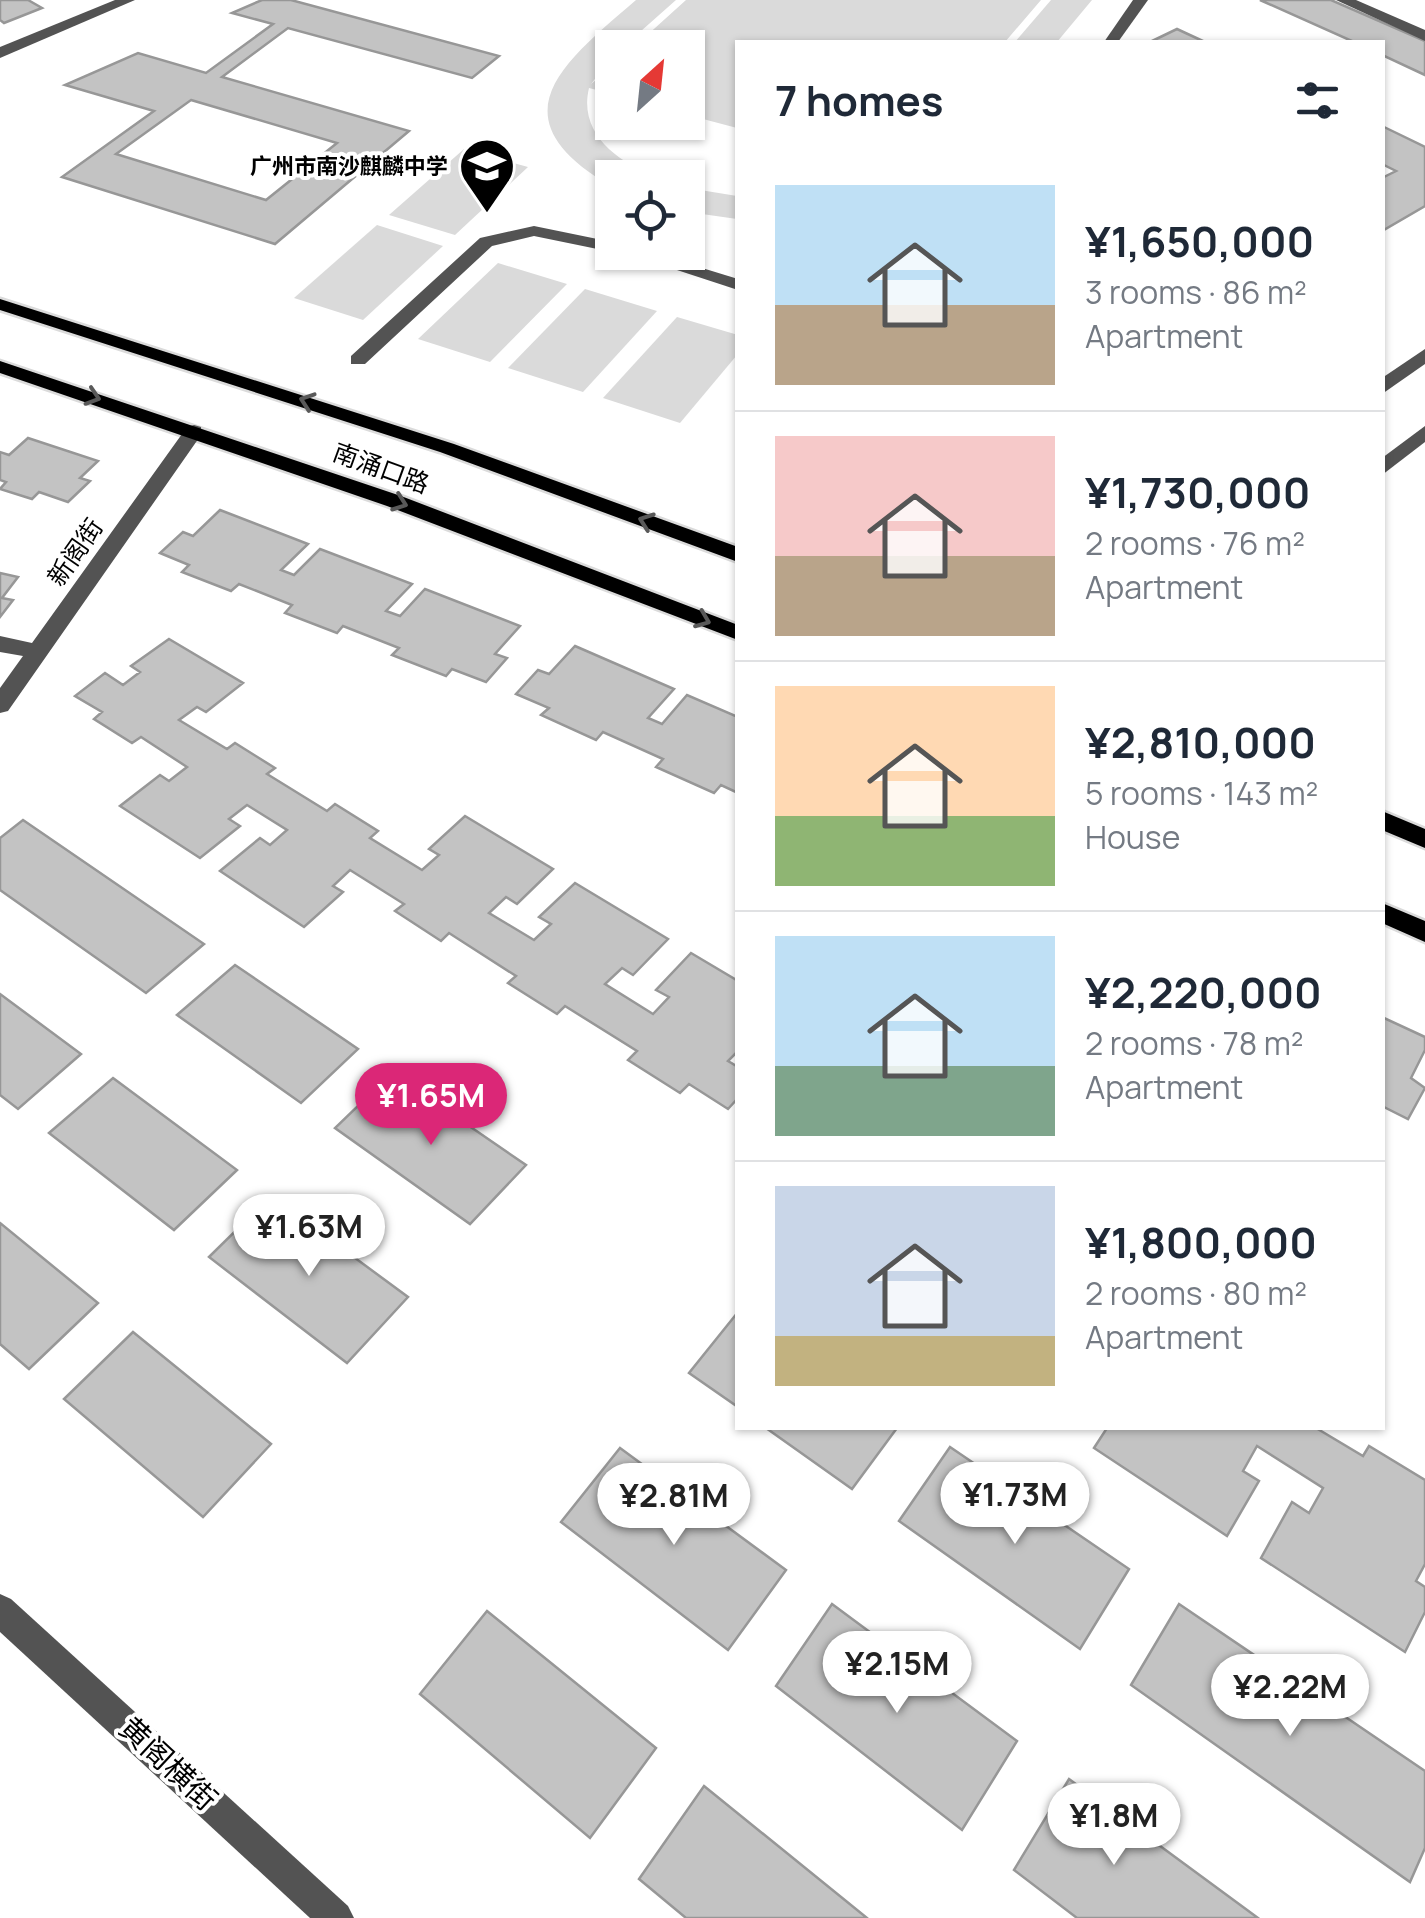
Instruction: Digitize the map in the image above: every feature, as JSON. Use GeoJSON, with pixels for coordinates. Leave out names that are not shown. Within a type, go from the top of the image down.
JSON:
{"type":"FeatureCollection","features":[{"type":"Feature","properties":{"kind":"main road","name":"南涌口路"},"geometry":{"type":"LineString","coordinates":[[0,304],[411,436],[735,554]]}},
{"type":"Feature","properties":{"kind":"main road","name":"南涌口路"},"geometry":{"type":"LineString","coordinates":[[0,367],[194,430],[429,514],[735,632]]}},
{"type":"Feature","properties":{"kind":"main road"},"geometry":{"type":"LineString","coordinates":[[1385,820],[1420,837]]}},
{"type":"Feature","properties":{"kind":"main road"},"geometry":{"type":"LineString","coordinates":[[1385,913],[1425,932]]}},
{"type":"Feature","properties":{"kind":"street"},"geometry":{"type":"LineString","coordinates":[[0,53],[128,0]]}},
{"type":"Feature","properties":{"kind":"street"},"geometry":{"type":"LineString","coordinates":[[1112,40],[1141,0]]}},
{"type":"Feature","properties":{"kind":"street"},"geometry":{"type":"LineString","coordinates":[[1343,0],[1425,36]]}},
{"type":"Feature","properties":{"kind":"street"},"geometry":{"type":"LineString","coordinates":[[358,360],[486,242],[498,236],[553,231],[595,243]]}},
{"type":"Feature","properties":{"kind":"street"},"geometry":{"type":"LineString","coordinates":[[689,270],[735,284]]}},
{"type":"Feature","properties":{"kind":"street"},"geometry":{"type":"LineString","coordinates":[[1385,386],[1425,355]]}},
{"type":"Feature","properties":{"kind":"street","name":"新阁街"},"geometry":{"type":"LineString","coordinates":[[0,705],[194,430]]}},
{"type":"Feature","properties":{"kind":"street"},"geometry":{"type":"LineString","coordinates":[[1385,467],[1425,432]]}},
{"type":"Feature","properties":{"kind":"street"},"geometry":{"type":"LineString","coordinates":[[0,644],[38,652]]}},
{"type":"Feature","properties":{"kind":"street","name":"黄阁横街"},"geometry":{"type":"LineString","coordinates":[[0,1610],[336,1918]]}},
{"type":"Feature","properties":{"kind":"shaded area"},"geometry":{"type":"Polygon","coordinates":[[[636,0],[676,0],[642,30],[603,30],[636,0]]]}},
{"type":"Feature","properties":{"kind":"shaded area"},"geometry":{"type":"Polygon","coordinates":[[[686,0],[1041,0],[1007,40],[735,40],[735,127],[705,120],[705,30],[653,30],[686,0]]]}},
{"type":"Feature","properties":{"kind":"shaded area"},"geometry":{"type":"Polygon","coordinates":[[[1051,0],[1092,0],[1059,40],[1017,40],[1051,0]]]}},
{"type":"Feature","properties":{"kind":"shaded area"},"geometry":{"type":"Polygon","coordinates":[[[595,37],[595,79],[591,84],[595,81],[595,90],[589,88],[587,104],[595,140],[601,140],[624,160],[595,160],[595,175],[576,161],[555,137],[548,114],[552,91],[565,68],[595,37]]]}},
{"type":"Feature","properties":{"kind":"shaded area"},"geometry":{"type":"Polygon","coordinates":[[[464,149],[528,167],[455,235],[389,215],[464,149]]]}},
{"type":"Feature","properties":{"kind":"shaded area"},"geometry":{"type":"Polygon","coordinates":[[[705,191],[735,196],[735,219],[705,214],[705,191]]]}},
{"type":"Feature","properties":{"kind":"shaded area"},"geometry":{"type":"Polygon","coordinates":[[[377,225],[443,246],[363,320],[294,298],[377,225]]]}},
{"type":"Feature","properties":{"kind":"shaded area"},"geometry":{"type":"Polygon","coordinates":[[[498,263],[567,284],[490,362],[418,339],[498,263]]]}},
{"type":"Feature","properties":{"kind":"shaded area"},"geometry":{"type":"Polygon","coordinates":[[[585,289],[657,311],[583,392],[508,368],[585,289]]]}},
{"type":"Feature","properties":{"kind":"shaded area"},"geometry":{"type":"Polygon","coordinates":[[[677,317],[735,334],[735,357],[680,423],[603,398],[677,317]]]}},
{"type":"Feature","properties":{"kind":"building"},"geometry":{"type":"Polygon","coordinates":[[[0,0],[28,0],[42,8],[4,23],[0,20],[0,0]]]}},
{"type":"Feature","properties":{"kind":"building"},"geometry":{"type":"Polygon","coordinates":[[[262,0],[291,0],[499,56],[472,78],[288,28],[222,77],[409,131],[275,244],[62,177],[154,111],[65,85],[138,53],[206,73],[273,24],[232,13],[262,0]],[[191,100],[116,154],[266,200],[337,143],[191,100]]]}},
{"type":"Feature","properties":{"kind":"building"},"geometry":{"type":"Polygon","coordinates":[[[1260,0],[1331,0],[1425,41],[1425,75],[1385,56],[1385,40],[1350,40],[1260,0]]]}},
{"type":"Feature","properties":{"kind":"building"},"geometry":{"type":"Polygon","coordinates":[[[1177,29],[1201,40],[1154,40],[1177,29]]]}},
{"type":"Feature","properties":{"kind":"building"},"geometry":{"type":"Polygon","coordinates":[[[1385,127],[1425,147],[1425,206],[1385,229],[1385,176],[1396,171],[1385,166],[1385,127]]]}},
{"type":"Feature","properties":{"kind":"building"},"geometry":{"type":"Polygon","coordinates":[[[28,438],[98,461],[80,478],[90,481],[68,502],[39,492],[32,499],[0,489],[6,482],[0,480],[0,452],[9,455],[28,438]]]}},
{"type":"Feature","properties":{"kind":"building"},"geometry":{"type":"Polygon","coordinates":[[[220,510],[308,544],[281,570],[294,575],[320,549],[412,584],[386,611],[400,616],[425,589],[520,626],[495,654],[507,658],[486,682],[452,669],[446,676],[392,655],[399,648],[343,626],[337,633],[285,613],[292,605],[239,584],[231,591],[182,572],[189,565],[160,553],[183,532],[193,536],[220,510]]]}},
{"type":"Feature","properties":{"kind":"building"},"geometry":{"type":"Polygon","coordinates":[[[0,573],[18,577],[2,598],[13,600],[0,617],[0,573]]]}},
{"type":"Feature","properties":{"kind":"building"},"geometry":{"type":"Polygon","coordinates":[[[169,639],[243,683],[206,712],[197,707],[179,720],[227,749],[235,743],[275,768],[267,774],[327,811],[335,804],[378,831],[370,838],[422,870],[439,855],[429,849],[465,816],[553,869],[517,904],[506,897],[489,913],[534,940],[551,924],[539,917],[575,883],[668,939],[633,975],[622,968],[605,984],[653,1014],[669,997],[656,990],[691,953],[735,979],[735,1054],[728,1061],[735,1065],[735,1101],[728,1109],[689,1084],[680,1093],[628,1060],[637,1051],[565,1006],[557,1014],[508,983],[516,976],[449,933],[441,941],[395,911],[404,904],[350,870],[333,886],[343,892],[304,927],[220,871],[260,838],[270,845],[287,830],[247,805],[229,819],[240,826],[200,858],[120,806],[160,775],[169,781],[187,767],[141,737],[132,743],[94,719],[102,712],[75,696],[105,673],[123,685],[140,672],[131,666],[169,639]]]}},
{"type":"Feature","properties":{"kind":"building"},"geometry":{"type":"Polygon","coordinates":[[[575,646],[674,689],[648,718],[662,724],[687,695],[735,716],[735,792],[721,785],[714,793],[656,767],[663,759],[603,732],[596,740],[541,715],[549,708],[516,694],[538,670],[549,674],[575,646]]]}},
{"type":"Feature","properties":{"kind":"building"},"geometry":{"type":"Polygon","coordinates":[[[23,820],[204,944],[146,993],[0,890],[0,838],[23,820]]]}},
{"type":"Feature","properties":{"kind":"building"},"geometry":{"type":"Polygon","coordinates":[[[235,965],[358,1049],[301,1103],[177,1015],[235,965]]]}},
{"type":"Feature","properties":{"kind":"building"},"geometry":{"type":"Polygon","coordinates":[[[0,994],[81,1054],[18,1109],[0,1095],[0,994]]]}},
{"type":"Feature","properties":{"kind":"building"},"geometry":{"type":"Polygon","coordinates":[[[1385,1018],[1425,1037],[1425,1050],[1411,1078],[1425,1088],[1408,1119],[1385,1108],[1385,1018]]]}},
{"type":"Feature","properties":{"kind":"building"},"geometry":{"type":"Polygon","coordinates":[[[392,1073],[526,1165],[470,1224],[335,1128],[392,1073]]]}},
{"type":"Feature","properties":{"kind":"building"},"geometry":{"type":"Polygon","coordinates":[[[113,1078],[237,1170],[174,1230],[49,1133],[113,1078]]]}},
{"type":"Feature","properties":{"kind":"building"},"geometry":{"type":"Polygon","coordinates":[[[271,1196],[408,1297],[347,1363],[209,1257],[271,1196]]]}},
{"type":"Feature","properties":{"kind":"building"},"geometry":{"type":"Polygon","coordinates":[[[0,1223],[98,1303],[29,1369],[0,1344],[0,1223]]]}},
{"type":"Feature","properties":{"kind":"building"},"geometry":{"type":"Polygon","coordinates":[[[735,1316],[735,1405],[689,1373],[735,1316]]]}},
{"type":"Feature","properties":{"kind":"building"},"geometry":{"type":"Polygon","coordinates":[[[133,1332],[271,1444],[203,1517],[64,1399],[133,1332]]]}},
{"type":"Feature","properties":{"kind":"building"},"geometry":{"type":"Polygon","coordinates":[[[769,1430],[896,1430],[852,1489],[769,1430]]]}},
{"type":"Feature","properties":{"kind":"building"},"geometry":{"type":"Polygon","coordinates":[[[1106,1430],[1319,1430],[1363,1456],[1369,1446],[1425,1480],[1425,1564],[1416,1581],[1425,1587],[1425,1612],[1405,1652],[1261,1558],[1292,1502],[1309,1513],[1323,1488],[1257,1446],[1243,1471],[1259,1481],[1227,1536],[1094,1448],[1106,1430]]]}},
{"type":"Feature","properties":{"kind":"building"},"geometry":{"type":"Polygon","coordinates":[[[950,1447],[1129,1569],[1080,1649],[899,1521],[950,1447]]]}},
{"type":"Feature","properties":{"kind":"building"},"geometry":{"type":"Polygon","coordinates":[[[620,1448],[786,1570],[728,1650],[561,1522],[620,1448]]]}},
{"type":"Feature","properties":{"kind":"building"},"geometry":{"type":"Polygon","coordinates":[[[832,1604],[1017,1741],[962,1830],[776,1686],[832,1604]]]}},
{"type":"Feature","properties":{"kind":"building"},"geometry":{"type":"Polygon","coordinates":[[[1179,1604],[1425,1771],[1425,1848],[1410,1882],[1131,1685],[1179,1604]]]}},
{"type":"Feature","properties":{"kind":"building"},"geometry":{"type":"Polygon","coordinates":[[[487,1611],[656,1748],[590,1838],[420,1694],[487,1611]]]}},
{"type":"Feature","properties":{"kind":"building"},"geometry":{"type":"Polygon","coordinates":[[[1069,1779],[1258,1918],[1077,1918],[1014,1870],[1069,1779]]]}},
{"type":"Feature","properties":{"kind":"building"},"geometry":{"type":"Polygon","coordinates":[[[704,1786],[867,1918],[686,1918],[639,1879],[704,1786]]]}},
{"type":"Feature","properties":{"kind":"place","name":"广州市南沙麒麟中学"},"geometry":{"type":"Point","coordinates":[487,215]}}]}
